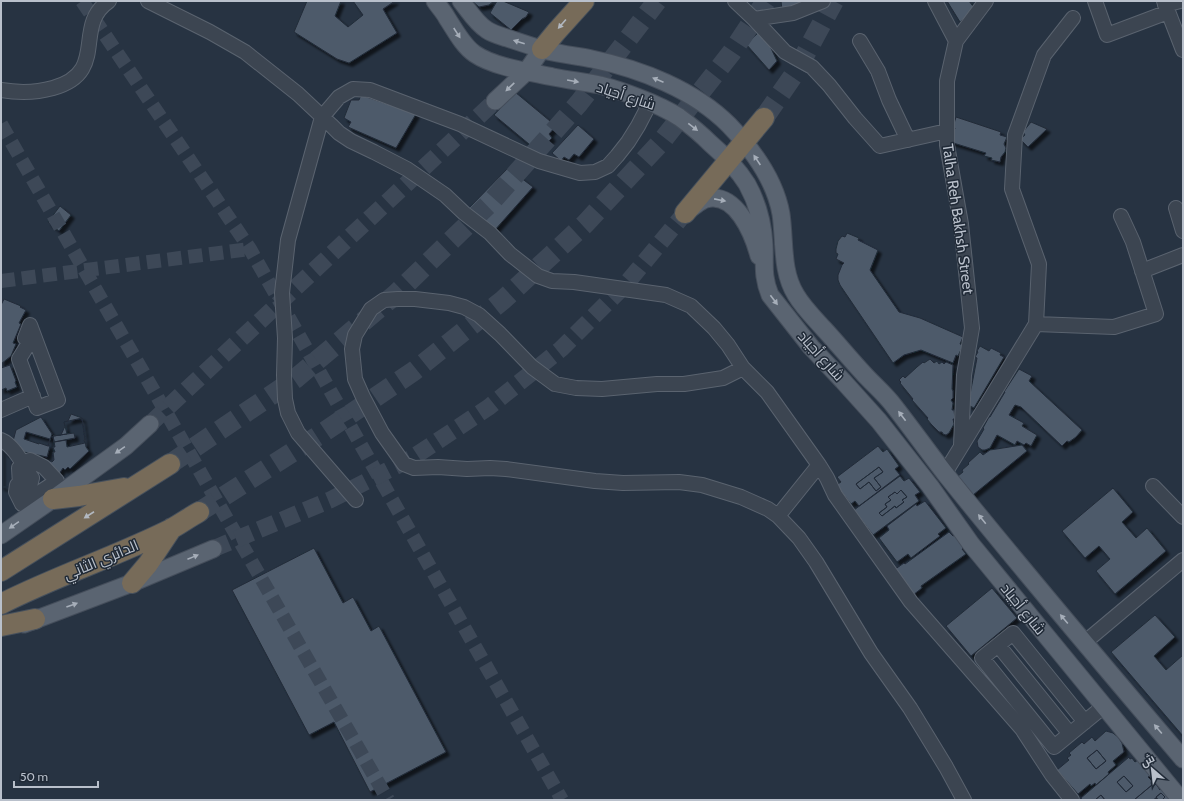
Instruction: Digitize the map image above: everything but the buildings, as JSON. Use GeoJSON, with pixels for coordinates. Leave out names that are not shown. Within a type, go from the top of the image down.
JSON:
{"type":"FeatureCollection","features":[{"type":"Feature","properties":{"kind":"highway"},"geometry":{"type":"LineString","coordinates":[[542,49],[584,1]]}},
{"type":"Feature","properties":{"kind":"highway"},"geometry":{"type":"LineString","coordinates":[[685,213],[764,118]]}},
{"type":"Feature","properties":{"kind":"highway"},"geometry":{"type":"LineString","coordinates":[[1,571],[170,464]]}},
{"type":"Feature","properties":{"kind":"highway"},"geometry":{"type":"LineString","coordinates":[[41,502],[134,486]]}},
{"type":"Feature","properties":{"kind":"highway","name":"الدائري الثاني"},"geometry":{"type":"LineString","coordinates":[[1,604],[138,544],[172,528],[200,512]]}},
{"type":"Feature","properties":{"kind":"highway"},"geometry":{"type":"LineString","coordinates":[[132,583],[148,564],[172,528]]}},
{"type":"Feature","properties":{"kind":"highway"},"geometry":{"type":"LineString","coordinates":[[1,626],[35,619]]}},
{"type":"Feature","properties":{"kind":"main road","name":"شارع أجياد"},"geometry":{"type":"LineString","coordinates":[[435,1],[447,17],[459,38],[474,54],[491,62],[526,72],[600,85],[650,103],[678,116],[694,128],[729,160],[748,186],[755,203],[763,233],[764,274],[770,295],[811,347],[879,421],[930,486],[971,544],[1103,707],[1181,800]]}},
{"type":"Feature","properties":{"kind":"main road","name":"شارع أجياد"},"geometry":{"type":"LineString","coordinates":[[461,1],[475,19],[487,30],[542,49],[594,59],[654,78],[695,98],[711,109],[729,125],[763,169],[776,194],[780,214],[786,272],[795,294],[806,310],[892,403],[945,473],[1084,643],[1183,759]]}},
{"type":"Feature","properties":{"kind":"main road"},"geometry":{"type":"LineString","coordinates":[[495,101],[526,72],[542,49]]}},
{"type":"Feature","properties":{"kind":"main road"},"geometry":{"type":"LineString","coordinates":[[685,213],[705,199],[717,198],[726,201],[738,210],[756,246],[764,274]]}},
{"type":"Feature","properties":{"kind":"main road"},"geometry":{"type":"LineString","coordinates":[[1,534],[41,502],[126,446],[150,424]]}},
{"type":"Feature","properties":{"kind":"main road"},"geometry":{"type":"LineString","coordinates":[[1,632],[132,583],[213,549]]}},
{"type":"Feature","properties":{"kind":"street"},"geometry":{"type":"LineString","coordinates":[[1,90],[25,93],[42,91],[72,81],[82,70],[86,60],[90,31],[95,15],[103,5],[109,1]]}},
{"type":"Feature","properties":{"kind":"street"},"geometry":{"type":"LineString","coordinates":[[148,1],[210,32],[245,52],[298,94],[339,134],[407,169],[445,196],[464,214],[490,233],[510,254],[538,276],[552,281],[574,282],[666,295],[691,306],[714,328],[742,368],[766,392],[819,465],[835,495],[912,602],[1022,729],[1052,775],[1072,800]]}},
{"type":"Feature","properties":{"kind":"street"},"geometry":{"type":"LineString","coordinates":[[735,1],[785,52],[812,67],[829,85],[854,118],[880,146],[947,131]]}},
{"type":"Feature","properties":{"kind":"street"},"geometry":{"type":"LineString","coordinates":[[754,20],[793,13],[823,1]]}},
{"type":"Feature","properties":{"kind":"street"},"geometry":{"type":"LineString","coordinates":[[935,1],[956,41]]}},
{"type":"Feature","properties":{"kind":"street","name":"Talha Reh Bakhsh Street"},"geometry":{"type":"LineString","coordinates":[[961,447],[964,375],[972,328],[961,224],[947,145],[947,80],[956,41],[986,1]]}},
{"type":"Feature","properties":{"kind":"street"},"geometry":{"type":"LineString","coordinates":[[1095,1],[1107,35],[1166,6],[1180,1]]}},
{"type":"Feature","properties":{"kind":"street"},"geometry":{"type":"LineString","coordinates":[[1166,6],[1182,44]]}},
{"type":"Feature","properties":{"kind":"street"},"geometry":{"type":"LineString","coordinates":[[945,473],[1036,324],[1039,264],[1012,189],[1015,135],[1044,55],[1073,18]]}},
{"type":"Feature","properties":{"kind":"street"},"geometry":{"type":"LineString","coordinates":[[860,41],[878,71],[889,100],[908,140]]}},
{"type":"Feature","properties":{"kind":"street"},"geometry":{"type":"LineString","coordinates":[[356,500],[298,433],[288,413],[285,399],[285,338],[282,293],[288,240],[322,117],[339,97],[353,89],[370,90],[460,124],[539,161],[580,174],[595,172],[608,166],[628,142],[650,103]]}},
{"type":"Feature","properties":{"kind":"street"},"geometry":{"type":"LineString","coordinates":[[1176,208],[1183,231]]}},
{"type":"Feature","properties":{"kind":"street"},"geometry":{"type":"LineString","coordinates":[[1036,324],[1114,327],[1156,314],[1133,242],[1121,216]]}},
{"type":"Feature","properties":{"kind":"street"},"geometry":{"type":"LineString","coordinates":[[1142,271],[1183,255]]}},
{"type":"Feature","properties":{"kind":"street"},"geometry":{"type":"LineString","coordinates":[[742,368],[723,378],[684,384],[656,384],[602,389],[576,388],[555,384],[532,367],[479,315],[464,307],[449,303],[415,299],[384,300],[371,309],[355,335],[352,349],[355,379],[382,433],[404,464],[414,468],[438,466],[467,469],[490,468],[595,481],[623,483],[679,482],[702,485],[741,496],[768,509],[778,516],[799,538],[816,562],[871,654],[910,708],[964,800]]}},
{"type":"Feature","properties":{"kind":"street"},"geometry":{"type":"LineString","coordinates":[[30,325],[58,400],[37,408],[33,396],[19,359],[29,343],[25,338],[30,325]]}},
{"type":"Feature","properties":{"kind":"street"},"geometry":{"type":"LineString","coordinates":[[1,410],[33,396]]}},
{"type":"Feature","properties":{"kind":"street"},"geometry":{"type":"LineString","coordinates":[[1,440],[5,441],[17,454],[32,478],[28,494],[41,502],[57,480],[44,467],[37,463],[30,460],[24,465]]}},
{"type":"Feature","properties":{"kind":"street"},"geometry":{"type":"LineString","coordinates":[[778,516],[819,465]]}},
{"type":"Feature","properties":{"kind":"street"},"geometry":{"type":"LineString","coordinates":[[1153,486],[1181,511]]}},
{"type":"Feature","properties":{"kind":"street"},"geometry":{"type":"LineString","coordinates":[[1084,643],[1183,560]]}},
{"type":"Feature","properties":{"kind":"street"},"geometry":{"type":"LineString","coordinates":[[1085,722],[1012,634],[982,658],[1054,747],[1085,722],[1103,707]]}},
{"type":"Feature","properties":{"kind":"street"},"geometry":{"type":"LineString","coordinates":[[998,645],[1070,734]]}},
{"type":"Feature","properties":{"kind":"tunnel"},"geometry":{"type":"LineString","coordinates":[[82,1],[250,249],[562,800]]}},
{"type":"Feature","properties":{"kind":"tunnel"},"geometry":{"type":"LineString","coordinates":[[170,464],[295,379],[396,294],[491,202],[579,103],[657,1]]}},
{"type":"Feature","properties":{"kind":"tunnel"},"geometry":{"type":"LineString","coordinates":[[199,512],[321,434],[414,371],[503,300],[585,224],[662,141],[732,52],[766,1]]}},
{"type":"Feature","properties":{"kind":"tunnel"},"geometry":{"type":"LineString","coordinates":[[764,118],[795,73],[834,1]]}},
{"type":"Feature","properties":{"kind":"tunnel"},"geometry":{"type":"LineString","coordinates":[[150,424],[495,101]]}},
{"type":"Feature","properties":{"kind":"tunnel"},"geometry":{"type":"LineString","coordinates":[[1,124],[388,800]]}},
{"type":"Feature","properties":{"kind":"tunnel"},"geometry":{"type":"LineString","coordinates":[[213,549],[330,500],[412,458],[489,407],[561,349],[626,284],[685,213]]}},
{"type":"Feature","properties":{"kind":"tunnel"},"geometry":{"type":"LineString","coordinates":[[1,281],[250,249]]}}]}
